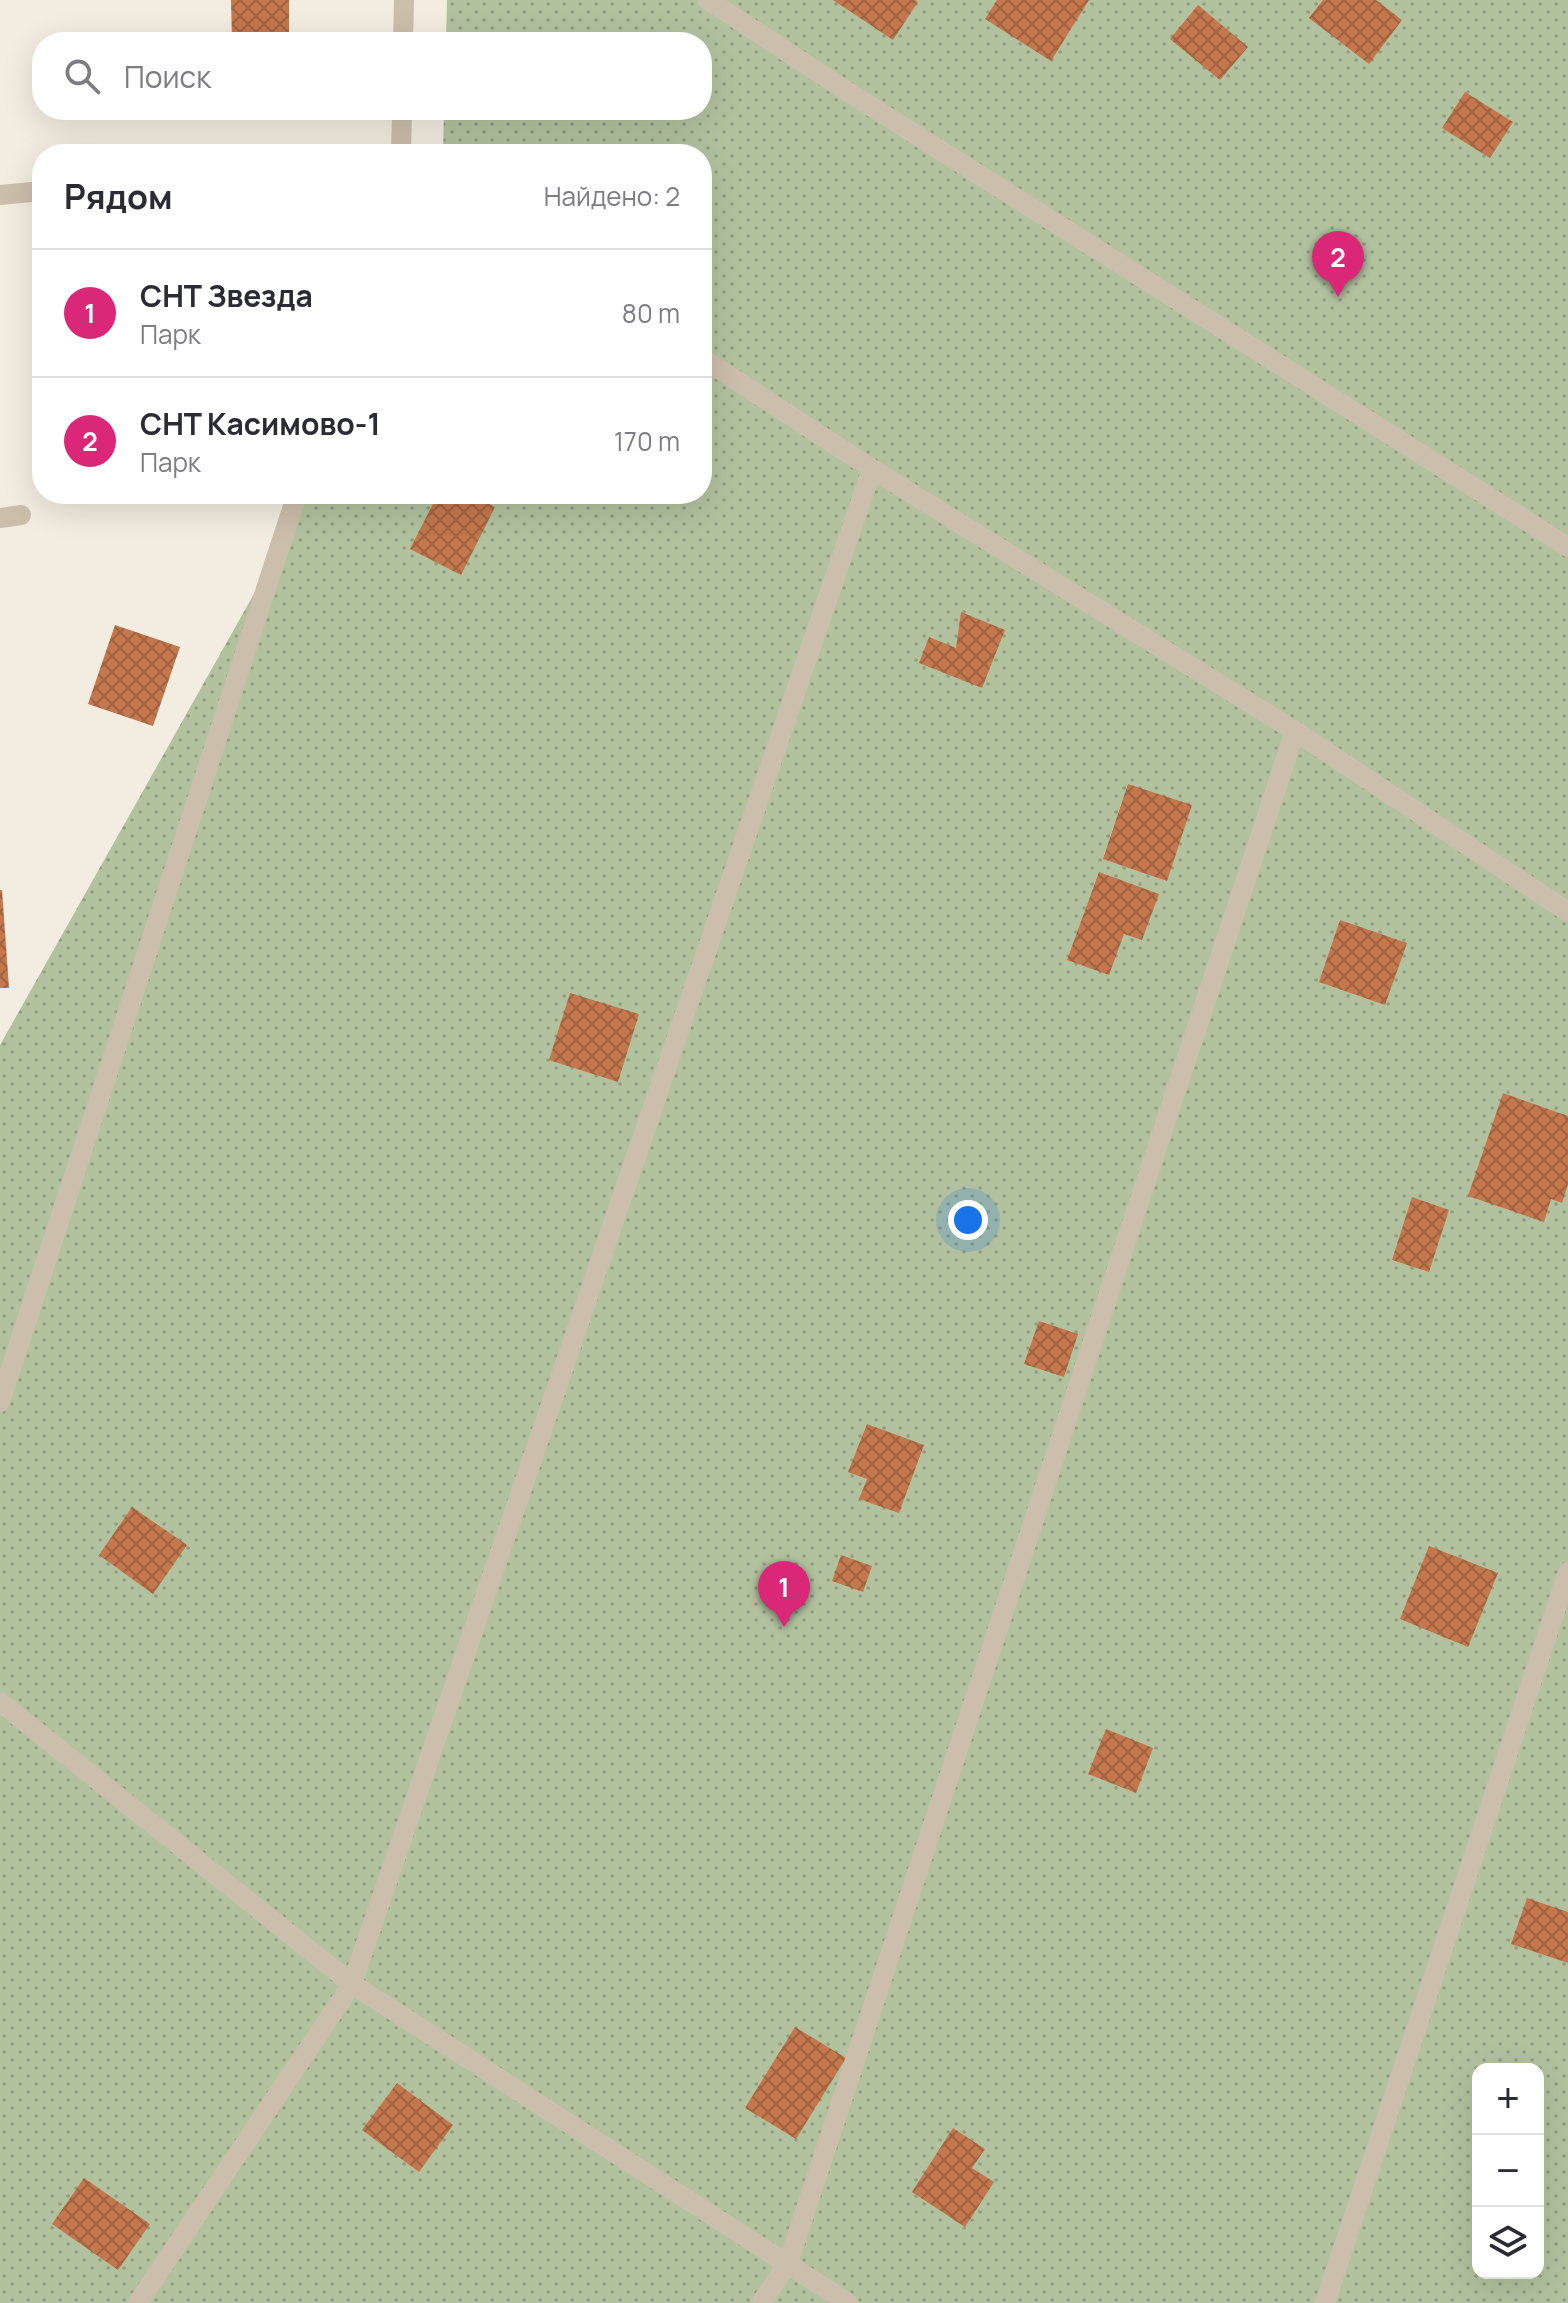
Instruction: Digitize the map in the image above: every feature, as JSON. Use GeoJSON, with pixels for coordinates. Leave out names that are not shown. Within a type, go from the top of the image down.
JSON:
{"type":"FeatureCollection","features":[{"type":"Feature","properties":{"kind":"street"},"geometry":{"type":"LineString","coordinates":[[403,32],[404,0]]}},
{"type":"Feature","properties":{"kind":"street"},"geometry":{"type":"LineString","coordinates":[[708,0],[845,90],[1568,547]]}},
{"type":"Feature","properties":{"kind":"street"},"geometry":{"type":"LineString","coordinates":[[401,144],[402,120]]}},
{"type":"Feature","properties":{"kind":"street"},"geometry":{"type":"LineString","coordinates":[[0,195],[32,192]]}},
{"type":"Feature","properties":{"kind":"street"},"geometry":{"type":"LineString","coordinates":[[712,365],[872,469],[1295,731],[1568,912]]}},
{"type":"Feature","properties":{"kind":"street"},"geometry":{"type":"LineString","coordinates":[[138,2303],[352,1984],[872,469]]}},
{"type":"Feature","properties":{"kind":"street"},"geometry":{"type":"LineString","coordinates":[[0,1402],[294,504]]}},
{"type":"Feature","properties":{"kind":"street"},"geometry":{"type":"LineString","coordinates":[[0,518],[21,515]]}},
{"type":"Feature","properties":{"kind":"street"},"geometry":{"type":"LineString","coordinates":[[761,2303],[788,2263],[1295,731]]}},
{"type":"Feature","properties":{"kind":"street"},"geometry":{"type":"LineString","coordinates":[[1325,2303],[1568,1572]]}},
{"type":"Feature","properties":{"kind":"street"},"geometry":{"type":"LineString","coordinates":[[0,1702],[352,1984],[848,2303]]}},
{"type":"Feature","properties":{"kind":"green space"},"geometry":{"type":"Polygon","coordinates":[[[447,0],[1568,0],[1568,2303],[0,2303],[0,1045],[259,585],[294,504],[712,504],[712,144],[443,144],[444,120],[712,120],[712,32],[446,32],[447,0]]]}},
{"type":"Feature","properties":{"kind":"building"},"geometry":{"type":"Polygon","coordinates":[[[231,0],[289,0],[289,32],[232,32],[231,0]]]}},
{"type":"Feature","properties":{"kind":"building"},"geometry":{"type":"Polygon","coordinates":[[[833,0],[915,0],[918,2],[893,40],[833,0]]]}},
{"type":"Feature","properties":{"kind":"building"},"geometry":{"type":"Polygon","coordinates":[[[997,0],[1089,0],[1051,61],[985,19],[997,0]]]}},
{"type":"Feature","properties":{"kind":"building"},"geometry":{"type":"Polygon","coordinates":[[[1323,0],[1376,0],[1402,20],[1369,64],[1309,18],[1323,0]]]}},
{"type":"Feature","properties":{"kind":"building"},"geometry":{"type":"Polygon","coordinates":[[[1198,5],[1248,47],[1220,80],[1170,39],[1198,5]]]}},
{"type":"Feature","properties":{"kind":"building"},"geometry":{"type":"Polygon","coordinates":[[[1465,92],[1513,122],[1490,158],[1442,128],[1465,92]]]}},
{"type":"Feature","properties":{"kind":"building"},"geometry":{"type":"Polygon","coordinates":[[[433,504],[489,504],[495,507],[461,575],[410,549],[433,504]]]}},
{"type":"Feature","properties":{"kind":"building"},"geometry":{"type":"Polygon","coordinates":[[[961,612],[1005,630],[982,688],[919,663],[929,637],[956,648],[961,612]]]}},
{"type":"Feature","properties":{"kind":"building"},"geometry":{"type":"Polygon","coordinates":[[[115,625],[180,647],[153,726],[88,704],[115,625]]]}},
{"type":"Feature","properties":{"kind":"building"},"geometry":{"type":"Polygon","coordinates":[[[1128,784],[1192,805],[1167,881],[1103,859],[1128,784]]]}},
{"type":"Feature","properties":{"kind":"building"},"geometry":{"type":"Polygon","coordinates":[[[1099,872],[1159,894],[1142,940],[1124,934],[1109,975],[1067,960],[1099,872]]]}},
{"type":"Feature","properties":{"kind":"building"},"geometry":{"type":"Polygon","coordinates":[[[2,890],[9,988],[0,988],[2,890]]]}},
{"type":"Feature","properties":{"kind":"building"},"geometry":{"type":"Polygon","coordinates":[[[1340,920],[1407,943],[1385,1005],[1319,982],[1340,920]]]}},
{"type":"Feature","properties":{"kind":"building"},"geometry":{"type":"Polygon","coordinates":[[[570,993],[639,1014],[618,1082],[549,1060],[570,993]]]}},
{"type":"Feature","properties":{"kind":"building"},"geometry":{"type":"Polygon","coordinates":[[[1503,1093],[1568,1116],[1568,1184],[1562,1203],[1551,1199],[1544,1222],[1468,1196],[1503,1093]]]}},
{"type":"Feature","properties":{"kind":"building"},"geometry":{"type":"Polygon","coordinates":[[[1412,1197],[1449,1210],[1429,1272],[1392,1260],[1412,1197]]]}},
{"type":"Feature","properties":{"kind":"building"},"geometry":{"type":"Polygon","coordinates":[[[1039,1321],[1078,1334],[1064,1377],[1024,1364],[1039,1321]]]}},
{"type":"Feature","properties":{"kind":"building"},"geometry":{"type":"Polygon","coordinates":[[[867,1424],[924,1445],[899,1513],[859,1499],[867,1479],[848,1472],[867,1424]]]}},
{"type":"Feature","properties":{"kind":"building"},"geometry":{"type":"Polygon","coordinates":[[[132,1507],[187,1545],[153,1594],[99,1555],[132,1507]]]}},
{"type":"Feature","properties":{"kind":"building"},"geometry":{"type":"Polygon","coordinates":[[[1429,1546],[1498,1573],[1468,1647],[1400,1619],[1429,1546]]]}},
{"type":"Feature","properties":{"kind":"building"},"geometry":{"type":"Polygon","coordinates":[[[841,1555],[872,1566],[863,1592],[832,1581],[841,1555]]]}},
{"type":"Feature","properties":{"kind":"building"},"geometry":{"type":"Polygon","coordinates":[[[1106,1729],[1153,1748],[1136,1793],[1088,1774],[1106,1729]]]}},
{"type":"Feature","properties":{"kind":"building"},"geometry":{"type":"Polygon","coordinates":[[[1527,1898],[1568,1912],[1568,1963],[1511,1944],[1527,1898]]]}},
{"type":"Feature","properties":{"kind":"building"},"geometry":{"type":"Polygon","coordinates":[[[795,2027],[846,2058],[796,2139],[745,2108],[795,2027]]]}},
{"type":"Feature","properties":{"kind":"building"},"geometry":{"type":"Polygon","coordinates":[[[397,2083],[453,2125],[419,2172],[362,2130],[397,2083]]]}},
{"type":"Feature","properties":{"kind":"building"},"geometry":{"type":"Polygon","coordinates":[[[953,2128],[985,2149],[972,2168],[994,2182],[965,2227],[912,2192],[953,2128]]]}},
{"type":"Feature","properties":{"kind":"building"},"geometry":{"type":"Polygon","coordinates":[[[84,2178],[150,2224],[118,2270],[52,2224],[84,2178]]]}},
{"type":"Feature","properties":{"kind":"place","name":"СНТ Касимово-1"},"geometry":{"type":"Point","coordinates":[1338,297]}},
{"type":"Feature","properties":{"kind":"place","name":"СНТ Звезда"},"geometry":{"type":"Point","coordinates":[784,1627]}}]}
